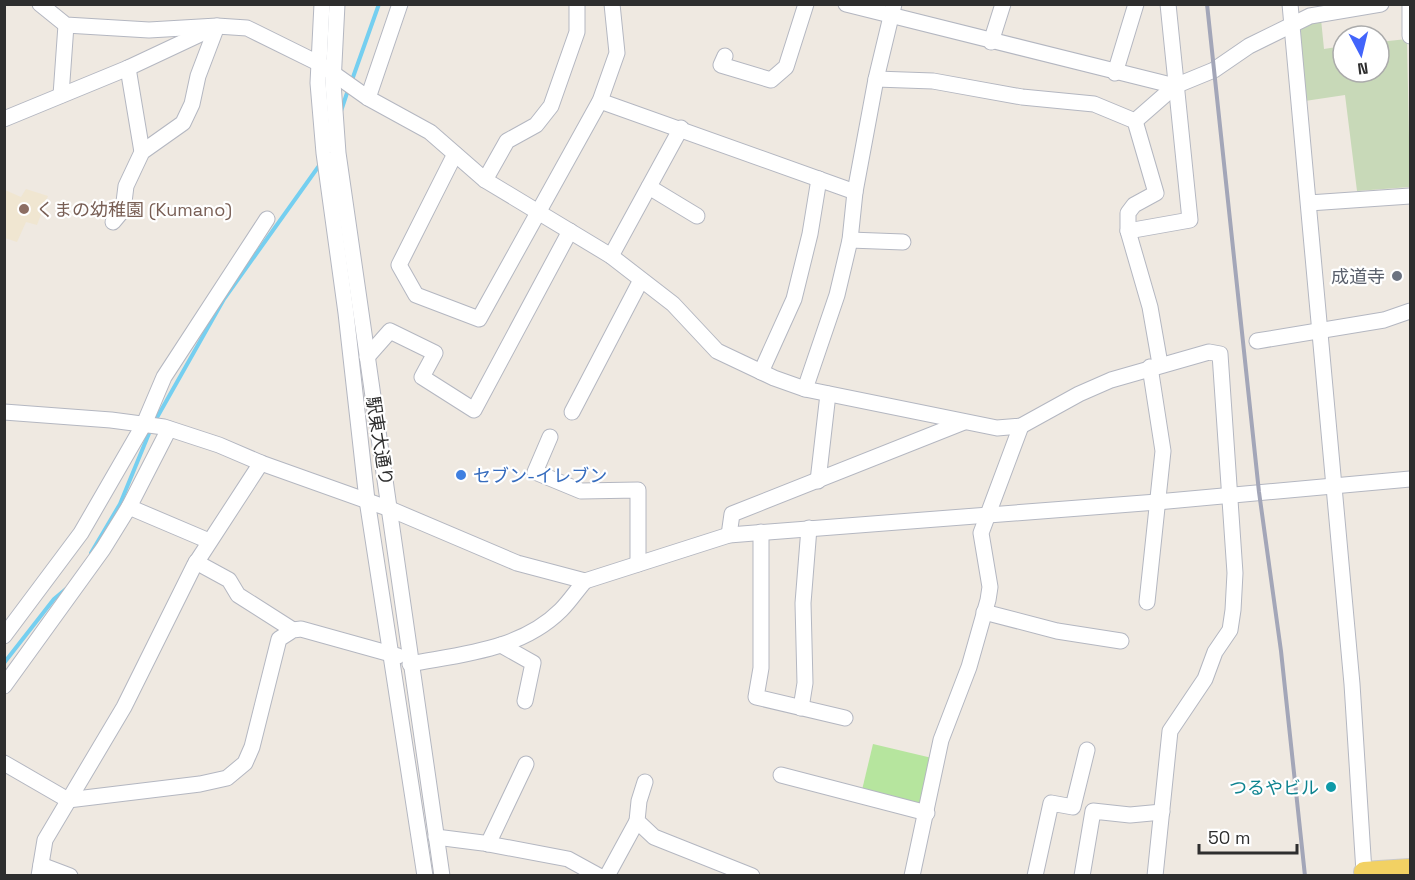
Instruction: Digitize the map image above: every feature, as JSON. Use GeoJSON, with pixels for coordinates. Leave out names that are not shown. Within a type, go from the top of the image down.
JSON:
{"type":"FeatureCollection","features":[{"type":"Feature","properties":{"kind":"main road"},"geometry":{"type":"LineString","coordinates":[[1364,872],[1410,869]]}},
{"type":"Feature","properties":{"kind":"street"},"geometry":{"type":"LineString","coordinates":[[40,4],[66,25],[149,30],[217,26],[247,28],[320,64],[368,98],[430,132],[485,180],[611,256],[674,304],[717,351],[761,372],[805,389],[997,428],[1021,426],[1079,394],[1111,380],[1156,365],[1209,352],[1220,354],[1235,573],[1230,630],[1215,652],[1205,679],[1170,731],[1155,876]]}},
{"type":"Feature","properties":{"kind":"street","name":"駅東大通り"},"geometry":{"type":"LineString","coordinates":[[322,4],[318,83],[324,153],[346,313],[367,500],[425,876]]}},
{"type":"Feature","properties":{"kind":"street","name":"駅東大通り"},"geometry":{"type":"LineString","coordinates":[[337,4],[334,74],[338,153],[442,876]]}},
{"type":"Feature","properties":{"kind":"street"},"geometry":{"type":"LineString","coordinates":[[368,98],[400,4]]}},
{"type":"Feature","properties":{"kind":"street"},"geometry":{"type":"LineString","coordinates":[[485,180],[507,141],[536,125],[551,106],[577,32],[577,4]]}},
{"type":"Feature","properties":{"kind":"street"},"geometry":{"type":"LineString","coordinates":[[455,154],[399,265],[416,295],[480,319],[600,101],[617,52],[612,4]]}},
{"type":"Feature","properties":{"kind":"street"},"geometry":{"type":"LineString","coordinates":[[724,56],[722,65],[771,80],[786,67],[806,4]]}},
{"type":"Feature","properties":{"kind":"street"},"geometry":{"type":"LineString","coordinates":[[846,4],[892,11],[992,42],[1175,86]]}},
{"type":"Feature","properties":{"kind":"street"},"geometry":{"type":"LineString","coordinates":[[992,42],[1003,4]]}},
{"type":"Feature","properties":{"kind":"street"},"geometry":{"type":"LineString","coordinates":[[1115,73],[1136,4]]}},
{"type":"Feature","properties":{"kind":"street"},"geometry":{"type":"LineString","coordinates":[[1128,231],[1190,220],[1168,4]]}},
{"type":"Feature","properties":{"kind":"street"},"geometry":{"type":"LineString","coordinates":[[1290,4],[1352,684],[1364,872]]}},
{"type":"Feature","properties":{"kind":"street"},"geometry":{"type":"LineString","coordinates":[[1135,121],[1175,86],[1214,70],[1249,46],[1310,15],[1381,4]]}},
{"type":"Feature","properties":{"kind":"street"},"geometry":{"type":"LineString","coordinates":[[1410,4],[1410,36]]}},
{"type":"Feature","properties":{"kind":"street"},"geometry":{"type":"LineString","coordinates":[[805,389],[837,295],[850,240],[855,192],[876,80],[892,11]]}},
{"type":"Feature","properties":{"kind":"street"},"geometry":{"type":"LineString","coordinates":[[61,95],[66,25]]}},
{"type":"Feature","properties":{"kind":"street"},"geometry":{"type":"LineString","coordinates":[[4,119],[128,68],[217,26]]}},
{"type":"Feature","properties":{"kind":"street"},"geometry":{"type":"LineString","coordinates":[[113,222],[123,210],[126,186],[142,152],[183,123],[192,104],[198,76],[217,26]]}},
{"type":"Feature","properties":{"kind":"street"},"geometry":{"type":"LineString","coordinates":[[128,68],[142,152]]}},
{"type":"Feature","properties":{"kind":"street"},"geometry":{"type":"LineString","coordinates":[[876,80],[933,81],[1022,97],[1094,104],[1135,121]]}},
{"type":"Feature","properties":{"kind":"street"},"geometry":{"type":"LineString","coordinates":[[600,101],[855,192]]}},
{"type":"Feature","properties":{"kind":"street"},"geometry":{"type":"LineString","coordinates":[[1135,121],[1156,193],[1134,205],[1128,213],[1128,231],[1150,307],[1163,451],[1147,602]]}},
{"type":"Feature","properties":{"kind":"street"},"geometry":{"type":"LineString","coordinates":[[611,256],[681,128]]}},
{"type":"Feature","properties":{"kind":"street"},"geometry":{"type":"LineString","coordinates":[[761,372],[794,299],[810,234],[819,179]]}},
{"type":"Feature","properties":{"kind":"street"},"geometry":{"type":"LineString","coordinates":[[649,187],[697,216]]}},
{"type":"Feature","properties":{"kind":"street"},"geometry":{"type":"LineString","coordinates":[[1309,203],[1410,196]]}},
{"type":"Feature","properties":{"kind":"street"},"geometry":{"type":"LineString","coordinates":[[4,636],[81,533],[144,423],[164,377],[267,219]]}},
{"type":"Feature","properties":{"kind":"street"},"geometry":{"type":"LineString","coordinates":[[367,357],[390,331],[435,353],[422,377],[474,410],[570,231]]}},
{"type":"Feature","properties":{"kind":"street"},"geometry":{"type":"LineString","coordinates":[[850,240],[903,242]]}},
{"type":"Feature","properties":{"kind":"street"},"geometry":{"type":"LineString","coordinates":[[572,412],[641,280]]}},
{"type":"Feature","properties":{"kind":"street"},"geometry":{"type":"LineString","coordinates":[[1257,341],[1384,320],[1410,311]]}},
{"type":"Feature","properties":{"kind":"street"},"geometry":{"type":"LineString","coordinates":[[818,481],[828,394]]}},
{"type":"Feature","properties":{"kind":"street"},"geometry":{"type":"LineString","coordinates":[[4,412],[144,423],[166,428],[219,445],[261,463],[367,500],[517,563],[585,581],[729,534],[1157,502],[1410,479]]}},
{"type":"Feature","properties":{"kind":"street"},"geometry":{"type":"LineString","coordinates":[[729,534],[732,514],[965,422]]}},
{"type":"Feature","properties":{"kind":"street"},"geometry":{"type":"LineString","coordinates":[[912,876],[941,740],[969,667],[990,586],[981,533],[1021,426]]}},
{"type":"Feature","properties":{"kind":"street"},"geometry":{"type":"LineString","coordinates":[[4,686],[104,549],[129,507],[166,428]]}},
{"type":"Feature","properties":{"kind":"street"},"geometry":{"type":"LineString","coordinates":[[550,437],[535,472],[581,491],[638,490],[638,564]]}},
{"type":"Feature","properties":{"kind":"street"},"geometry":{"type":"LineString","coordinates":[[70,876],[40,870],[45,840],[124,707],[196,562],[261,463]]}},
{"type":"Feature","properties":{"kind":"street"},"geometry":{"type":"LineString","coordinates":[[129,507],[209,541]]}},
{"type":"Feature","properties":{"kind":"street"},"geometry":{"type":"LineString","coordinates":[[801,708],[805,683],[803,603],[809,528]]}},
{"type":"Feature","properties":{"kind":"street"},"geometry":{"type":"LineString","coordinates":[[761,532],[761,668],[756,697],[845,718]]}},
{"type":"Feature","properties":{"kind":"street"},"geometry":{"type":"LineString","coordinates":[[196,562],[229,580],[238,595],[293,630]]}},
{"type":"Feature","properties":{"kind":"street"},"geometry":{"type":"LineString","coordinates":[[4,763],[68,800],[200,784],[227,778],[245,763],[252,747],[279,639],[293,630],[302,629],[410,661],[486,650],[518,639],[561,611],[585,581]]}},
{"type":"Feature","properties":{"kind":"street"},"geometry":{"type":"LineString","coordinates":[[984,612],[1057,631],[1121,641]]}},
{"type":"Feature","properties":{"kind":"street"},"geometry":{"type":"LineString","coordinates":[[501,645],[533,663],[525,701]]}},
{"type":"Feature","properties":{"kind":"street"},"geometry":{"type":"LineString","coordinates":[[1073,807],[1087,750]]}},
{"type":"Feature","properties":{"kind":"street"},"geometry":{"type":"LineString","coordinates":[[488,844],[526,764]]}},
{"type":"Feature","properties":{"kind":"street"},"geometry":{"type":"LineString","coordinates":[[781,775],[927,813]]}},
{"type":"Feature","properties":{"kind":"street"},"geometry":{"type":"LineString","coordinates":[[607,876],[637,821],[639,801],[645,782]]}},
{"type":"Feature","properties":{"kind":"street"},"geometry":{"type":"LineString","coordinates":[[1035,876],[1051,803],[1093,811],[1130,814],[1162,812]]}},
{"type":"Feature","properties":{"kind":"street"},"geometry":{"type":"LineString","coordinates":[[1082,876],[1093,811]]}},
{"type":"Feature","properties":{"kind":"street"},"geometry":{"type":"LineString","coordinates":[[637,821],[654,837],[743,873]]}},
{"type":"Feature","properties":{"kind":"street"},"geometry":{"type":"LineString","coordinates":[[436,837],[568,859],[599,876]]}},
{"type":"Feature","properties":{"kind":"shaded area","name":"くまの幼稚園 (Kumano)"},"geometry":{"type":"Polygon","coordinates":[[[26,189],[48,196],[37,225],[26,222],[17,242],[5,238],[5,190],[21,197],[26,189]]]}},
{"type":"Feature","properties":{"kind":"green space"},"geometry":{"type":"Polygon","coordinates":[[[1321,19],[1324,49],[1331,48],[1331,84],[1391,84],[1391,41],[1407,39],[1410,187],[1357,191],[1345,95],[1305,101],[1297,28],[1321,19]]]}},
{"type":"Feature","properties":{"kind":"green space"},"geometry":{"type":"Polygon","coordinates":[[[873,744],[932,758],[923,802],[918,805],[862,790],[873,744]]]}},
{"type":"Feature","properties":{"kind":"waterway"},"geometry":{"type":"LineString","coordinates":[[352,80],[379,4]]}},
{"type":"Feature","properties":{"kind":"waterway"},"geometry":{"type":"LineString","coordinates":[[341,111],[348,90]]}},
{"type":"Feature","properties":{"kind":"waterway"},"geometry":{"type":"LineString","coordinates":[[155,421],[224,299],[321,163]]}},
{"type":"Feature","properties":{"kind":"waterway"},"geometry":{"type":"LineString","coordinates":[[91,553],[120,504],[150,431]]}},
{"type":"Feature","properties":{"kind":"waterway"},"geometry":{"type":"LineString","coordinates":[[4,663],[54,599],[66,589]]}},
{"type":"Feature","properties":{"kind":"railway"},"geometry":{"type":"LineString","coordinates":[[1207,4],[1259,492],[1281,651],[1305,876]]}},
{"type":"Feature","properties":{"kind":"place","name":"くまの幼稚園 (Kumano)"},"geometry":{"type":"Point","coordinates":[24,209]}},
{"type":"Feature","properties":{"kind":"place","name":"成道寺"},"geometry":{"type":"Point","coordinates":[1397,276]}},
{"type":"Feature","properties":{"kind":"place","name":"セブン-イレブン"},"geometry":{"type":"Point","coordinates":[461,475]}},
{"type":"Feature","properties":{"kind":"place","name":"つるやビル"},"geometry":{"type":"Point","coordinates":[1331,787]}}]}
